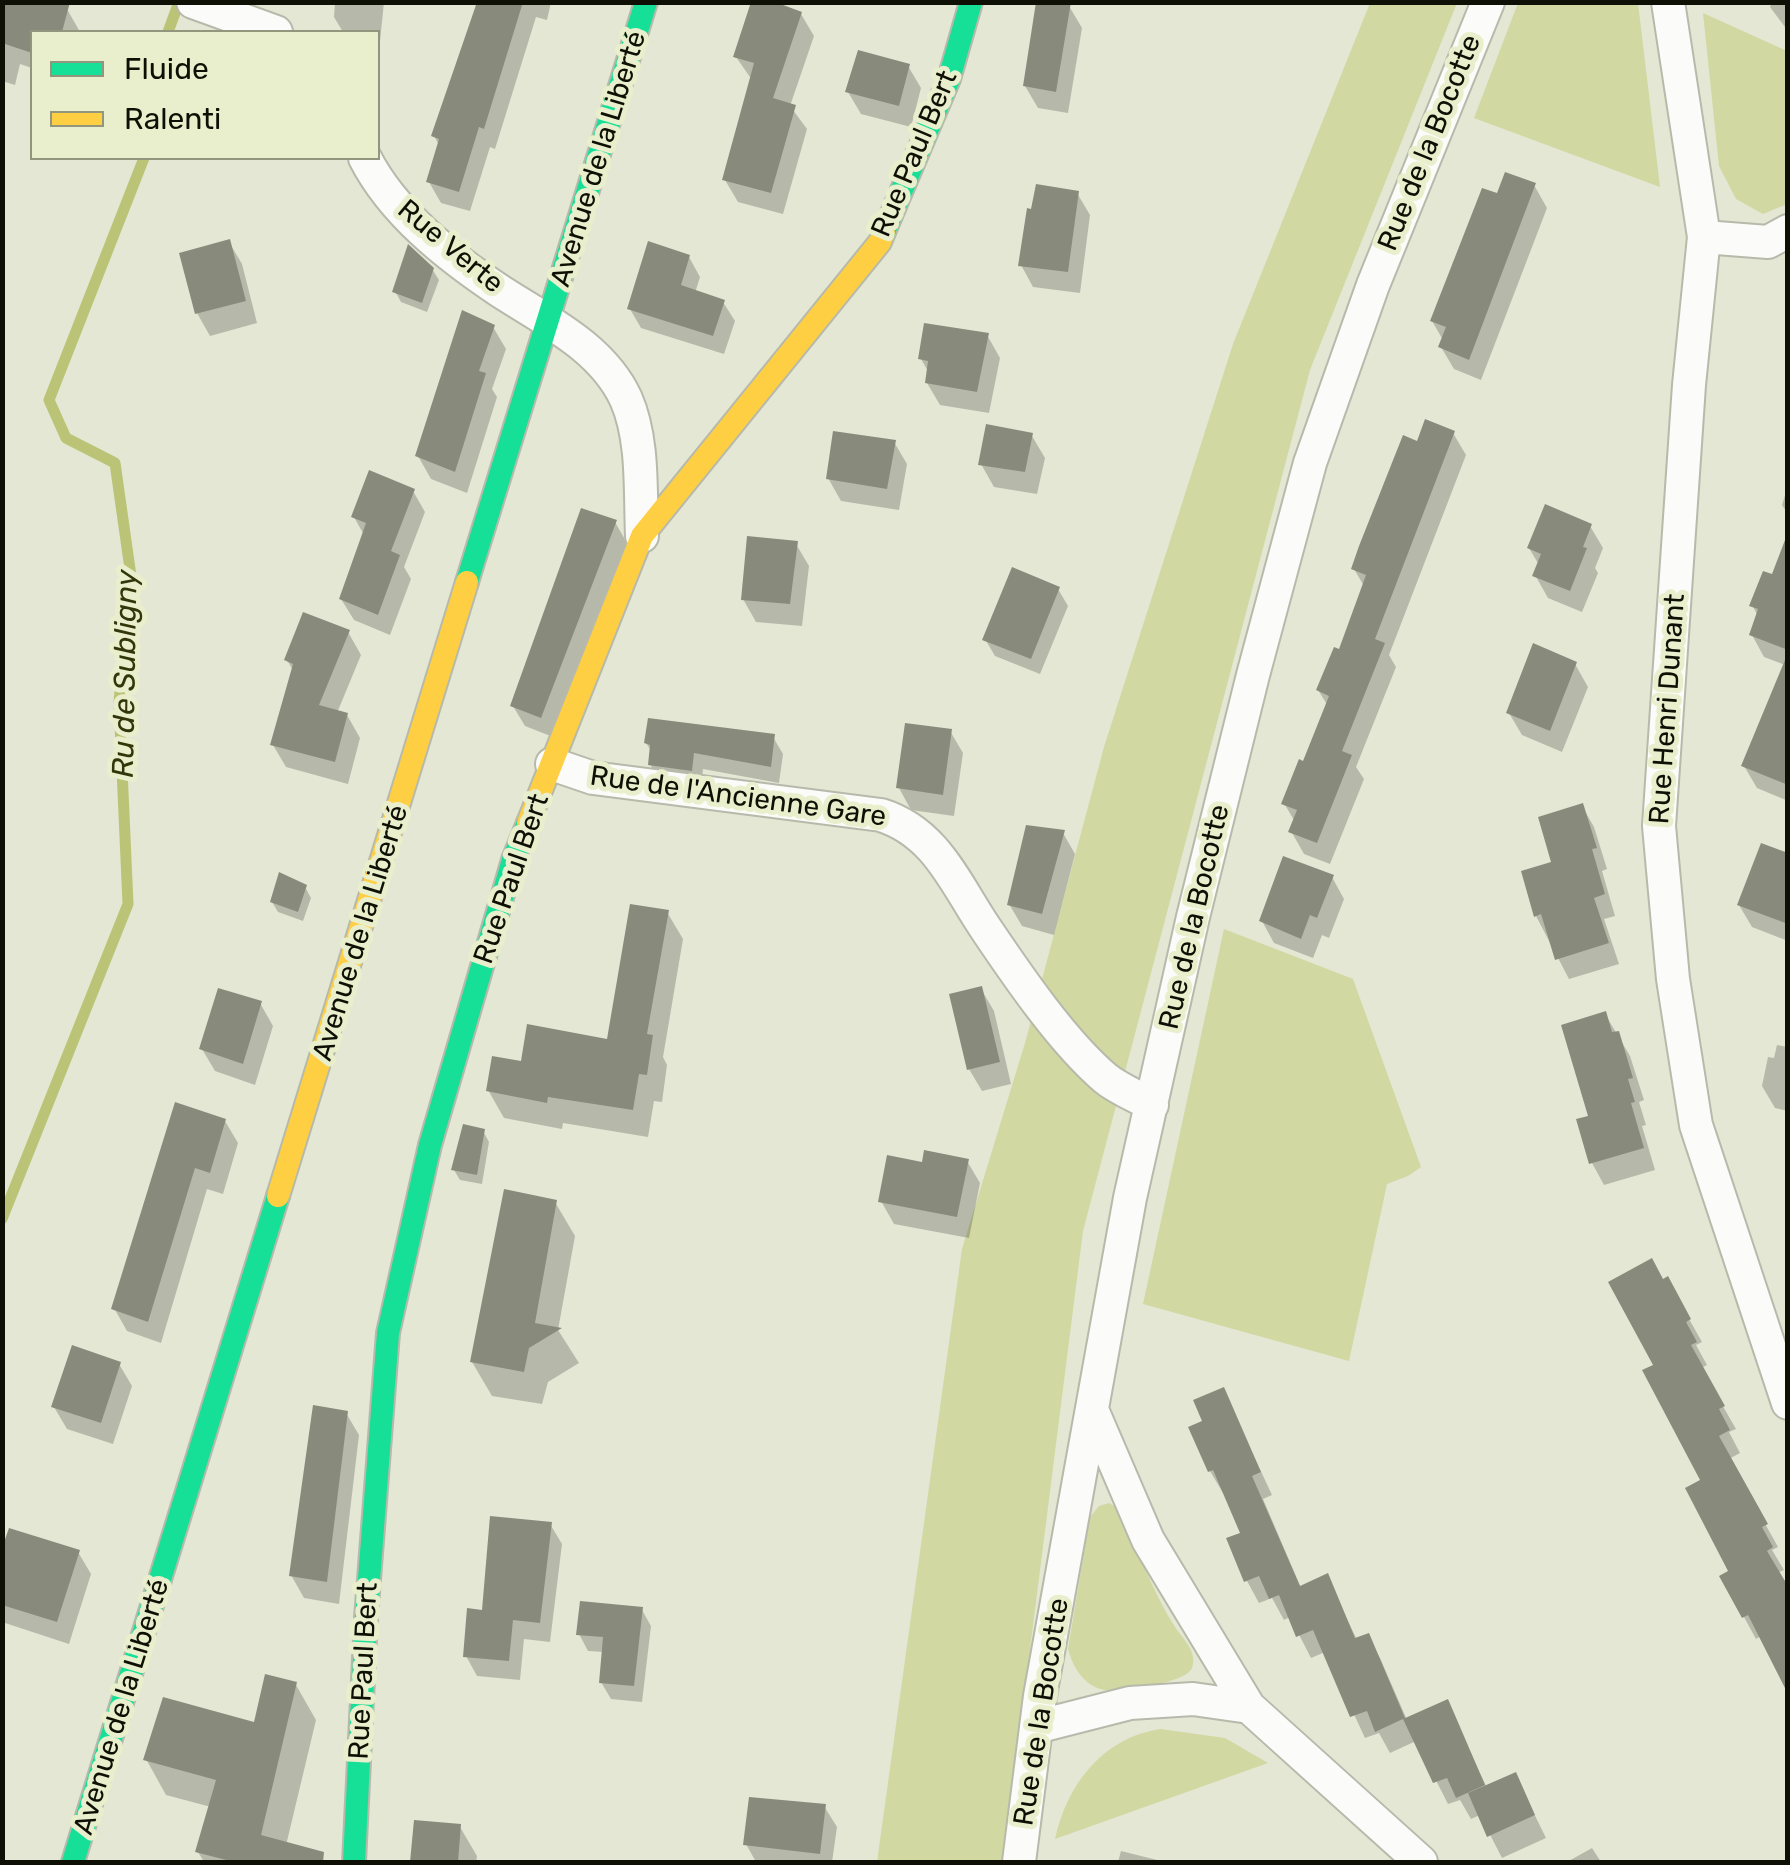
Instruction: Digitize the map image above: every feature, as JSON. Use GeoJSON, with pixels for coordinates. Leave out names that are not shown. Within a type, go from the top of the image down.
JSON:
{"type":"FeatureCollection","features":[{"type":"Feature","properties":{"kind":"street","name":"Avenue de la Liberté"},"geometry":{"type":"LineString","coordinates":[[74,1862],[646,2]]}},
{"type":"Feature","properties":{"kind":"street","name":"Rue Paul Bert"},"geometry":{"type":"LineString","coordinates":[[354,1862],[366,1618],[388,1333],[430,1145],[513,860],[642,536],[880,242],[949,79],[972,2]]}},
{"type":"Feature","properties":{"kind":"street","name":"Rue de la Bocotte"},"geometry":{"type":"LineString","coordinates":[[1019,1862],[1036,1727],[1130,1198],[1234,749],[1310,463],[1372,285],[1488,2]]}},
{"type":"Feature","properties":{"kind":"street","name":"Rue Henri Dunant"},"geometry":{"type":"LineString","coordinates":[[1668,2],[1704,236],[1689,385],[1659,826],[1673,979],[1696,1125],[1788,1403]]}},
{"type":"Feature","properties":{"kind":"street"},"geometry":{"type":"LineString","coordinates":[[195,3],[270,30]]}},
{"type":"Feature","properties":{"kind":"street","name":"Rue Verte"},"geometry":{"type":"LineString","coordinates":[[366,160],[380,188],[453,258],[550,321],[613,374],[628,403],[638,444],[642,536]]}},
{"type":"Feature","properties":{"kind":"street"},"geometry":{"type":"LineString","coordinates":[[1704,236],[1768,242],[1788,231]]}},
{"type":"Feature","properties":{"kind":"street","name":"Rue de l'Ancienne Gare"},"geometry":{"type":"LineString","coordinates":[[552,764],[593,778],[882,815],[906,822],[930,844],[988,933],[1057,1025],[1106,1078],[1152,1105]]}},
{"type":"Feature","properties":{"kind":"street"},"geometry":{"type":"LineString","coordinates":[[1093,1412],[1148,1540],[1250,1707],[1420,1862]]}},
{"type":"Feature","properties":{"kind":"street"},"geometry":{"type":"LineString","coordinates":[[1036,1727],[1130,1703],[1193,1699],[1250,1707]]}},
{"type":"Feature","properties":{"kind":"green space"},"geometry":{"type":"Polygon","coordinates":[[[1370,3],[1457,3],[1310,370],[1083,1231],[1003,1862],[877,1862],[962,1249],[1025,1043],[1104,747],[1233,344],[1370,3]]]}},
{"type":"Feature","properties":{"kind":"green space"},"geometry":{"type":"Polygon","coordinates":[[[1518,3],[1638,3],[1660,187],[1474,118],[1518,3]]]}},
{"type":"Feature","properties":{"kind":"green space"},"geometry":{"type":"Polygon","coordinates":[[[1703,13],[1787,51],[1787,204],[1763,214],[1736,199],[1719,166],[1703,13]]]}},
{"type":"Feature","properties":{"kind":"green space"},"geometry":{"type":"Polygon","coordinates":[[[1224,929],[1353,979],[1421,1167],[1387,1184],[1349,1361],[1143,1304],[1224,929]]]}},
{"type":"Feature","properties":{"kind":"green space"},"geometry":{"type":"Polygon","coordinates":[[[1109,1503],[1120,1509],[1159,1599],[1191,1651],[1192,1668],[1165,1683],[1134,1689],[1100,1689],[1083,1678],[1068,1649],[1090,1517],[1099,1506],[1109,1503]]]}},
{"type":"Feature","properties":{"kind":"green space"},"geometry":{"type":"Polygon","coordinates":[[[1160,1729],[1225,1738],[1268,1763],[1055,1839],[1068,1800],[1090,1767],[1121,1742],[1160,1729]]]}},
{"type":"Feature","properties":{"kind":"building"},"geometry":{"type":"Polygon","coordinates":[[[2,2],[70,2],[63,30],[30,30],[30,52],[2,43],[2,2]]]}},
{"type":"Feature","properties":{"kind":"building"},"geometry":{"type":"Polygon","coordinates":[[[477,2],[523,2],[484,129],[479,127],[459,192],[426,182],[439,139],[431,136],[477,2]]]}},
{"type":"Feature","properties":{"kind":"building"},"geometry":{"type":"Polygon","coordinates":[[[751,2],[775,2],[802,12],[773,98],[796,105],[771,193],[722,180],[754,63],[733,57],[751,2]]]}},
{"type":"Feature","properties":{"kind":"building"},"geometry":{"type":"Polygon","coordinates":[[[1036,2],[1071,2],[1056,92],[1023,86],[1036,2]]]}},
{"type":"Feature","properties":{"kind":"building"},"geometry":{"type":"Polygon","coordinates":[[[858,50],[910,64],[899,106],[845,92],[858,50]]]}},
{"type":"Feature","properties":{"kind":"building"},"geometry":{"type":"Polygon","coordinates":[[[1505,172],[1536,183],[1469,360],[1438,347],[1446,327],[1430,321],[1482,188],[1497,193],[1505,172]]]}},
{"type":"Feature","properties":{"kind":"building"},"geometry":{"type":"Polygon","coordinates":[[[1036,184],[1079,191],[1068,272],[1018,266],[1027,208],[1031,209],[1036,184]]]}},
{"type":"Feature","properties":{"kind":"building"},"geometry":{"type":"Polygon","coordinates":[[[230,239],[246,301],[195,314],[179,253],[230,239]]]}},
{"type":"Feature","properties":{"kind":"building"},"geometry":{"type":"Polygon","coordinates":[[[648,241],[690,255],[681,285],[725,300],[713,336],[627,309],[648,241]]]}},
{"type":"Feature","properties":{"kind":"building"},"geometry":{"type":"Polygon","coordinates":[[[408,244],[434,268],[422,303],[392,292],[408,244]]]}},
{"type":"Feature","properties":{"kind":"building"},"geometry":{"type":"Polygon","coordinates":[[[462,310],[495,325],[479,371],[486,373],[455,472],[415,456],[462,310]]]}},
{"type":"Feature","properties":{"kind":"building"},"geometry":{"type":"Polygon","coordinates":[[[924,323],[989,333],[977,392],[925,383],[928,361],[918,359],[924,323]]]}},
{"type":"Feature","properties":{"kind":"building"},"geometry":{"type":"Polygon","coordinates":[[[1425,419],[1455,431],[1375,639],[1385,643],[1342,751],[1352,755],[1317,843],[1288,832],[1297,810],[1281,804],[1329,696],[1316,690],[1334,647],[1339,649],[1366,575],[1351,569],[1359,546],[1403,435],[1417,441],[1425,419]]]}},
{"type":"Feature","properties":{"kind":"building"},"geometry":{"type":"Polygon","coordinates":[[[986,424],[1033,433],[1025,472],[978,465],[986,424]]]}},
{"type":"Feature","properties":{"kind":"building"},"geometry":{"type":"Polygon","coordinates":[[[833,431],[896,440],[887,489],[826,479],[833,431]]]}},
{"type":"Feature","properties":{"kind":"building"},"geometry":{"type":"Polygon","coordinates":[[[369,470],[415,489],[391,551],[400,555],[378,615],[339,599],[366,523],[351,517],[369,470]]]}},
{"type":"Feature","properties":{"kind":"building"},"geometry":{"type":"Polygon","coordinates":[[[1545,504],[1592,524],[1570,591],[1532,576],[1541,554],[1527,548],[1545,504]]]}},
{"type":"Feature","properties":{"kind":"building"},"geometry":{"type":"Polygon","coordinates":[[[581,508],[617,520],[541,718],[510,706],[581,508]]]}},
{"type":"Feature","properties":{"kind":"building"},"geometry":{"type":"Polygon","coordinates":[[[747,536],[798,541],[790,604],[741,600],[747,536]]]}},
{"type":"Feature","properties":{"kind":"building"},"geometry":{"type":"Polygon","coordinates":[[[1785,540],[1788,650],[1749,635],[1758,609],[1749,606],[1763,571],[1772,574],[1785,540]]]}},
{"type":"Feature","properties":{"kind":"building"},"geometry":{"type":"Polygon","coordinates":[[[1012,567],[1060,587],[1031,659],[982,640],[1012,567]]]}},
{"type":"Feature","properties":{"kind":"building"},"geometry":{"type":"Polygon","coordinates":[[[303,612],[350,630],[319,705],[348,713],[335,762],[270,745],[293,664],[284,660],[303,612]]]}},
{"type":"Feature","properties":{"kind":"building"},"geometry":{"type":"Polygon","coordinates":[[[1533,643],[1577,662],[1550,731],[1506,713],[1533,643]]]}},
{"type":"Feature","properties":{"kind":"building"},"geometry":{"type":"Polygon","coordinates":[[[1788,655],[1788,785],[1741,766],[1788,655]]]}},
{"type":"Feature","properties":{"kind":"building"},"geometry":{"type":"Polygon","coordinates":[[[648,718],[775,734],[771,767],[694,753],[692,771],[648,765],[650,745],[644,743],[648,718]]]}},
{"type":"Feature","properties":{"kind":"building"},"geometry":{"type":"Polygon","coordinates":[[[905,723],[952,729],[943,795],[896,788],[905,723]]]}},
{"type":"Feature","properties":{"kind":"building"},"geometry":{"type":"Polygon","coordinates":[[[1583,803],[1597,848],[1592,849],[1605,894],[1594,898],[1609,943],[1555,960],[1541,914],[1534,917],[1521,871],[1551,862],[1538,817],[1583,803]]]}},
{"type":"Feature","properties":{"kind":"building"},"geometry":{"type":"Polygon","coordinates":[[[1026,825],[1065,830],[1042,914],[1007,905],[1026,825]]]}},
{"type":"Feature","properties":{"kind":"building"},"geometry":{"type":"Polygon","coordinates":[[[1761,843],[1788,853],[1788,924],[1737,905],[1761,843]]]}},
{"type":"Feature","properties":{"kind":"building"},"geometry":{"type":"Polygon","coordinates":[[[1283,856],[1334,875],[1317,918],[1310,915],[1301,939],[1259,921],[1283,856]]]}},
{"type":"Feature","properties":{"kind":"building"},"geometry":{"type":"Polygon","coordinates":[[[279,872],[307,885],[298,912],[270,902],[279,872]]]}},
{"type":"Feature","properties":{"kind":"building"},"geometry":{"type":"Polygon","coordinates":[[[630,904],[669,910],[647,1034],[653,1035],[647,1075],[639,1074],[633,1110],[548,1097],[547,1103],[486,1091],[492,1056],[521,1061],[527,1024],[607,1039],[630,904]]]}},
{"type":"Feature","properties":{"kind":"building"},"geometry":{"type":"Polygon","coordinates":[[[982,986],[1000,1062],[967,1070],[949,994],[982,986]]]}},
{"type":"Feature","properties":{"kind":"building"},"geometry":{"type":"Polygon","coordinates":[[[218,988],[262,1001],[243,1064],[199,1049],[218,988]]]}},
{"type":"Feature","properties":{"kind":"building"},"geometry":{"type":"Polygon","coordinates":[[[1606,1011],[1612,1032],[1619,1031],[1633,1078],[1628,1079],[1635,1102],[1631,1103],[1644,1148],[1589,1164],[1576,1119],[1588,1116],[1561,1025],[1606,1011]]]}},
{"type":"Feature","properties":{"kind":"building"},"geometry":{"type":"Polygon","coordinates":[[[175,1102],[226,1119],[210,1173],[195,1168],[148,1322],[111,1309],[175,1102]]]}},
{"type":"Feature","properties":{"kind":"building"},"geometry":{"type":"Polygon","coordinates":[[[463,1124],[485,1129],[477,1175],[451,1170],[463,1124]]]}},
{"type":"Feature","properties":{"kind":"building"},"geometry":{"type":"Polygon","coordinates":[[[924,1150],[969,1159],[957,1217],[878,1202],[887,1155],[922,1162],[924,1150]]]}},
{"type":"Feature","properties":{"kind":"building"},"geometry":{"type":"Polygon","coordinates":[[[504,1189],[557,1200],[535,1323],[562,1328],[529,1348],[524,1372],[470,1362],[504,1189]]]}},
{"type":"Feature","properties":{"kind":"building"},"geometry":{"type":"Polygon","coordinates":[[[1652,1258],[1663,1279],[1668,1276],[1691,1319],[1686,1322],[1697,1342],[1691,1345],[1725,1406],[1719,1409],[1730,1430],[1719,1436],[1768,1524],[1762,1527],[1773,1547],[1767,1551],[1788,1586],[1788,1694],[1748,1615],[1742,1618],[1719,1576],[1728,1571],[1685,1488],[1700,1480],[1642,1370],[1653,1365],[1608,1282],[1652,1258]]]}},
{"type":"Feature","properties":{"kind":"building"},"geometry":{"type":"Polygon","coordinates":[[[72,1345],[121,1362],[101,1423],[51,1407],[72,1345]]]}},
{"type":"Feature","properties":{"kind":"building"},"geometry":{"type":"Polygon","coordinates":[[[1224,1387],[1261,1472],[1252,1476],[1300,1586],[1328,1573],[1355,1638],[1369,1633],[1405,1718],[1375,1732],[1367,1711],[1350,1717],[1313,1630],[1296,1637],[1279,1595],[1269,1599],[1259,1576],[1244,1582],[1226,1538],[1240,1533],[1213,1470],[1208,1472],[1188,1427],[1202,1421],[1193,1400],[1224,1387]]]}},
{"type":"Feature","properties":{"kind":"building"},"geometry":{"type":"Polygon","coordinates":[[[313,1405],[348,1411],[327,1582],[289,1576],[313,1405]]]}},
{"type":"Feature","properties":{"kind":"building"},"geometry":{"type":"Polygon","coordinates":[[[490,1516],[552,1522],[540,1623],[513,1620],[509,1661],[463,1657],[467,1608],[482,1610],[490,1516]]]}},
{"type":"Feature","properties":{"kind":"building"},"geometry":{"type":"Polygon","coordinates":[[[9,1528],[80,1550],[57,1622],[2,1605],[2,1548],[9,1528]]]}},
{"type":"Feature","properties":{"kind":"building"},"geometry":{"type":"Polygon","coordinates":[[[580,1601],[643,1607],[634,1686],[599,1683],[603,1637],[576,1635],[580,1601]]]}},
{"type":"Feature","properties":{"kind":"building"},"geometry":{"type":"Polygon","coordinates":[[[265,1674],[297,1682],[261,1835],[324,1852],[323,1862],[234,1862],[195,1852],[216,1780],[143,1760],[163,1697],[254,1722],[265,1674]]]}},
{"type":"Feature","properties":{"kind":"building"},"geometry":{"type":"Polygon","coordinates":[[[1448,1699],[1485,1785],[1456,1798],[1447,1778],[1433,1783],[1403,1719],[1448,1699]]]}},
{"type":"Feature","properties":{"kind":"building"},"geometry":{"type":"Polygon","coordinates":[[[1516,1772],[1535,1815],[1487,1837],[1468,1793],[1516,1772]]]}},
{"type":"Feature","properties":{"kind":"building"},"geometry":{"type":"Polygon","coordinates":[[[749,1797],[826,1804],[820,1854],[743,1845],[749,1797]]]}},
{"type":"Feature","properties":{"kind":"building"},"geometry":{"type":"Polygon","coordinates":[[[414,1820],[461,1824],[458,1862],[410,1862],[414,1820]]]}},
{"type":"Feature","properties":{"kind":"waterway","name":"Ru de Subligny"},"geometry":{"type":"LineString","coordinates":[[169,30],[179,2]]}},
{"type":"Feature","properties":{"kind":"waterway","name":"Ru de Subligny"},"geometry":{"type":"LineString","coordinates":[[2,1219],[128,904],[119,702],[131,576],[115,463],[66,438],[49,400],[143,160]]}},
{"type":"Feature","properties":{"kind":"traffic: fast"},"geometry":{"type":"LineString","coordinates":[[467,582],[646,2]]}},
{"type":"Feature","properties":{"kind":"traffic: fast"},"geometry":{"type":"LineString","coordinates":[[884,232],[949,79],[971,2]]}},
{"type":"Feature","properties":{"kind":"traffic: fast"},"geometry":{"type":"LineString","coordinates":[[354,1862],[366,1618],[388,1333],[430,1145],[513,860],[528,823]]}},
{"type":"Feature","properties":{"kind":"traffic: fast"},"geometry":{"type":"LineString","coordinates":[[73,1862],[278,1196]]}},
{"type":"Feature","properties":{"kind":"traffic: slow"},"geometry":{"type":"LineString","coordinates":[[528,823],[642,536],[880,242],[884,232]]}},
{"type":"Feature","properties":{"kind":"traffic: slow"},"geometry":{"type":"LineString","coordinates":[[278,1196],[467,582]]}}]}
